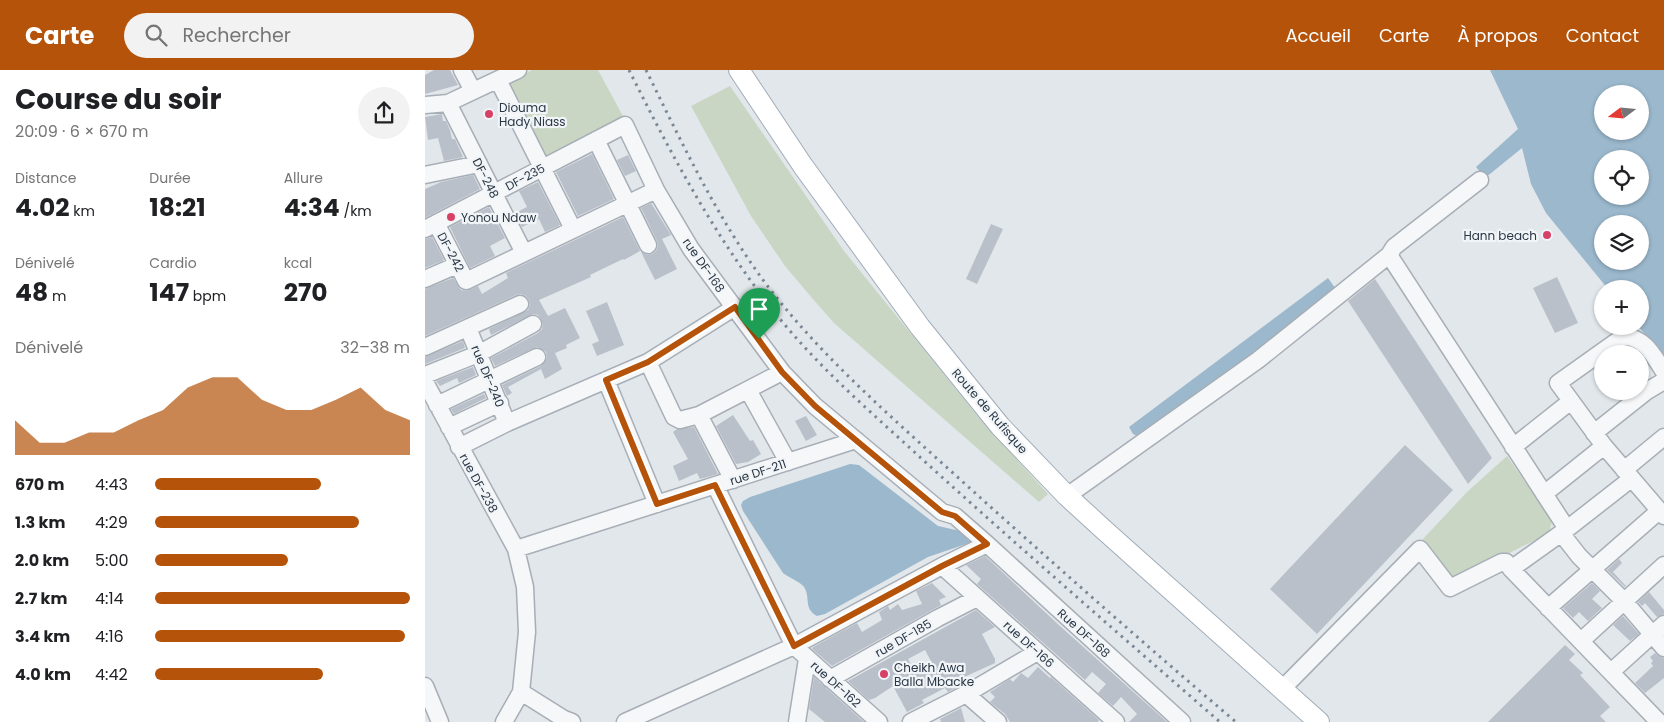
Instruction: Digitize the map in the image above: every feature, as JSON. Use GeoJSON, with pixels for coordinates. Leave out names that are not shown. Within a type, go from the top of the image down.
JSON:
{"type":"FeatureCollection","features":[{"type":"Feature","properties":{"kind":"main road","name":"Route de Rufisque"},"geometry":{"type":"LineString","coordinates":[[739,70],[803,166],[921,327],[1000,426],[1067,496],[1181,601],[1319,722]]}},
{"type":"Feature","properties":{"kind":"street"},"geometry":{"type":"LineString","coordinates":[[462,70],[473,92]]}},
{"type":"Feature","properties":{"kind":"street"},"geometry":{"type":"LineString","coordinates":[[425,105],[448,103],[518,70]]}},
{"type":"Feature","properties":{"kind":"street"},"geometry":{"type":"LineString","coordinates":[[498,80],[573,230]]}},
{"type":"Feature","properties":{"kind":"street","name":"DF-248"},"geometry":{"type":"LineString","coordinates":[[448,103],[525,253]]}},
{"type":"Feature","properties":{"kind":"street","name":"DF-235"},"geometry":{"type":"LineString","coordinates":[[430,226],[625,125]]}},
{"type":"Feature","properties":{"kind":"street","name":"rue DF-168"},"geometry":{"type":"LineString","coordinates":[[625,125],[657,190],[691,249],[782,372],[815,406],[942,512],[955,516],[987,544]]}},
{"type":"Feature","properties":{"kind":"street"},"geometry":{"type":"LineString","coordinates":[[596,140],[648,245]]}},
{"type":"Feature","properties":{"kind":"street"},"geometry":{"type":"LineString","coordinates":[[425,175],[479,164]]}},
{"type":"Feature","properties":{"kind":"street"},"geometry":{"type":"LineString","coordinates":[[1067,496],[1258,360],[1481,180]]}},
{"type":"Feature","properties":{"kind":"street"},"geometry":{"type":"LineString","coordinates":[[525,253],[657,190]]}},
{"type":"Feature","properties":{"kind":"street","name":"DF-242"},"geometry":{"type":"LineString","coordinates":[[430,226],[457,264],[466,281],[525,253]]}},
{"type":"Feature","properties":{"kind":"street"},"geometry":{"type":"LineString","coordinates":[[1389,255],[1544,494],[1579,556],[1625,601],[1659,629],[1664,648]]}},
{"type":"Feature","properties":{"kind":"street"},"geometry":{"type":"LineString","coordinates":[[425,279],[457,264]]}},
{"type":"Feature","properties":{"kind":"street"},"geometry":{"type":"LineString","coordinates":[[425,348],[519,304]]}},
{"type":"Feature","properties":{"kind":"street"},"geometry":{"type":"LineString","coordinates":[[459,447],[507,423],[648,362],[735,307]]}},
{"type":"Feature","properties":{"kind":"street"},"geometry":{"type":"LineString","coordinates":[[425,375],[478,354],[533,324]]}},
{"type":"Feature","properties":{"kind":"street","name":"rue DF-240"},"geometry":{"type":"LineString","coordinates":[[468,328],[507,423]]}},
{"type":"Feature","properties":{"kind":"street"},"geometry":{"type":"LineString","coordinates":[[1548,608],[1660,506],[1627,474],[1557,383],[1624,336],[1642,341],[1664,372]]}},
{"type":"Feature","properties":{"kind":"street"},"geometry":{"type":"LineString","coordinates":[[437,405],[537,356]]}},
{"type":"Feature","properties":{"kind":"street"},"geometry":{"type":"LineString","coordinates":[[648,362],[674,417],[680,420],[699,415],[782,372]]}},
{"type":"Feature","properties":{"kind":"street"},"geometry":{"type":"LineString","coordinates":[[606,380],[657,504]]}},
{"type":"Feature","properties":{"kind":"street"},"geometry":{"type":"LineString","coordinates":[[1594,433],[1647,391],[1664,381]]}},
{"type":"Feature","properties":{"kind":"street","name":"rue DF-238"},"geometry":{"type":"LineString","coordinates":[[425,382],[516,549],[525,587],[527,632],[521,692]]}},
{"type":"Feature","properties":{"kind":"street"},"geometry":{"type":"LineString","coordinates":[[748,390],[788,462]]}},
{"type":"Feature","properties":{"kind":"street"},"geometry":{"type":"LineString","coordinates":[[1513,447],[1571,401]]}},
{"type":"Feature","properties":{"kind":"street"},"geometry":{"type":"LineString","coordinates":[[449,427],[500,403]]}},
{"type":"Feature","properties":{"kind":"street"},"geometry":{"type":"LineString","coordinates":[[699,415],[733,480]]}},
{"type":"Feature","properties":{"kind":"street"},"geometry":{"type":"LineString","coordinates":[[1511,569],[1564,531],[1627,474],[1664,437]]}},
{"type":"Feature","properties":{"kind":"street","name":"rue DF-211"},"geometry":{"type":"LineString","coordinates":[[516,549],[857,440]]}},
{"type":"Feature","properties":{"kind":"street"},"geometry":{"type":"LineString","coordinates":[[1544,494],[1605,446]]}},
{"type":"Feature","properties":{"kind":"street","name":"rue DF-162"},"geometry":{"type":"LineString","coordinates":[[715,485],[794,646],[879,722]]}},
{"type":"Feature","properties":{"kind":"street"},"geometry":{"type":"LineString","coordinates":[[625,722],[794,646],[942,566],[987,544]]}},
{"type":"Feature","properties":{"kind":"street","name":"Rue DF-168"},"geometry":{"type":"LineString","coordinates":[[987,544],[1181,722]]}},
{"type":"Feature","properties":{"kind":"street"},"geometry":{"type":"LineString","coordinates":[[1283,689],[1420,550],[1450,588],[1502,562],[1506,562],[1659,722]]}},
{"type":"Feature","properties":{"kind":"street"},"geometry":{"type":"LineString","coordinates":[[1581,640],[1664,565]]}},
{"type":"Feature","properties":{"kind":"street","name":"rue DF-166"},"geometry":{"type":"LineString","coordinates":[[942,566],[1116,722]]}},
{"type":"Feature","properties":{"kind":"street","name":"rue DF-185"},"geometry":{"type":"LineString","coordinates":[[829,679],[977,598]]}},
{"type":"Feature","properties":{"kind":"street"},"geometry":{"type":"LineString","coordinates":[[1611,672],[1659,629]]}},
{"type":"Feature","properties":{"kind":"street"},"geometry":{"type":"LineString","coordinates":[[911,722],[966,694],[1037,652]]}},
{"type":"Feature","properties":{"kind":"street"},"geometry":{"type":"LineString","coordinates":[[797,722],[807,659]]}},
{"type":"Feature","properties":{"kind":"street"},"geometry":{"type":"LineString","coordinates":[[425,686],[440,722]]}},
{"type":"Feature","properties":{"kind":"street"},"geometry":{"type":"LineString","coordinates":[[504,722],[521,692],[572,722]]}},
{"type":"Feature","properties":{"kind":"street"},"geometry":{"type":"LineString","coordinates":[[966,694],[994,721]]}},
{"type":"Feature","properties":{"kind":"green space"},"geometry":{"type":"Polygon","coordinates":[[[532,70],[598,70],[625,120],[543,164],[501,87],[532,70]]]}},
{"type":"Feature","properties":{"kind":"green space"},"geometry":{"type":"Polygon","coordinates":[[[730,86],[844,251],[979,418],[1048,494],[1039,502],[834,323],[785,266],[751,216],[691,106],[730,86]]]}},
{"type":"Feature","properties":{"kind":"green space"},"geometry":{"type":"Polygon","coordinates":[[[1507,456],[1552,521],[1549,533],[1454,581],[1422,540],[1467,492],[1507,456]]]}},
{"type":"Feature","properties":{"kind":"water"},"geometry":{"type":"Polygon","coordinates":[[[1490,70],[1664,70],[1664,358],[1645,335],[1649,335],[1649,280],[1601,280],[1546,213],[1531,184],[1522,148],[1485,178],[1476,167],[1518,129],[1490,70]]]}},
{"type":"Feature","properties":{"kind":"water"},"geometry":{"type":"Polygon","coordinates":[[[1328,278],[1338,292],[1137,436],[1133,434],[1129,427],[1328,278]]]}},
{"type":"Feature","properties":{"kind":"water"},"geometry":{"type":"Polygon","coordinates":[[[850,464],[859,465],[938,526],[965,532],[972,542],[928,557],[825,614],[817,616],[810,610],[804,587],[783,573],[741,505],[743,501],[750,497],[850,464]]]}},
{"type":"Feature","properties":{"kind":"building"},"geometry":{"type":"Polygon","coordinates":[[[434,70],[450,70],[458,85],[425,94],[425,75],[434,70]]]}},
{"type":"Feature","properties":{"kind":"building"},"geometry":{"type":"Polygon","coordinates":[[[442,114],[443,121],[446,121],[452,139],[455,139],[463,157],[444,161],[438,138],[428,140],[425,117],[442,114]]]}},
{"type":"Feature","properties":{"kind":"building"},"geometry":{"type":"Polygon","coordinates":[[[592,154],[614,199],[578,216],[556,172],[592,154]]]}},
{"type":"Feature","properties":{"kind":"building"},"geometry":{"type":"Polygon","coordinates":[[[628,155],[636,171],[625,176],[617,160],[628,155]]]}},
{"type":"Feature","properties":{"kind":"building"},"geometry":{"type":"Polygon","coordinates":[[[473,175],[480,189],[425,218],[425,189],[441,182],[473,175]]]}},
{"type":"Feature","properties":{"kind":"building"},"geometry":{"type":"Polygon","coordinates":[[[538,182],[560,225],[545,232],[539,219],[522,227],[515,213],[527,207],[519,191],[538,182]]]}},
{"type":"Feature","properties":{"kind":"building"},"geometry":{"type":"Polygon","coordinates":[[[651,203],[671,235],[662,239],[677,269],[655,280],[641,252],[647,255],[652,254],[658,246],[641,208],[651,203]]]}},
{"type":"Feature","properties":{"kind":"building"},"geometry":{"type":"Polygon","coordinates":[[[489,207],[505,238],[490,246],[495,256],[470,268],[450,227],[489,207]]]}},
{"type":"Feature","properties":{"kind":"building"},"geometry":{"type":"Polygon","coordinates":[[[623,217],[640,251],[590,275],[591,277],[539,300],[548,316],[565,308],[580,338],[566,345],[567,348],[555,353],[562,369],[545,379],[541,369],[508,387],[512,393],[507,396],[502,385],[541,366],[547,358],[546,352],[537,347],[495,366],[491,358],[542,329],[541,319],[538,315],[533,314],[491,335],[489,329],[528,310],[529,300],[521,294],[425,336],[425,289],[453,278],[461,290],[466,291],[478,286],[482,294],[508,278],[506,273],[623,217]]]}},
{"type":"Feature","properties":{"kind":"building"},"geometry":{"type":"Polygon","coordinates":[[[991,224],[1003,229],[977,284],[966,279],[991,224]]]}},
{"type":"Feature","properties":{"kind":"building"},"geometry":{"type":"Polygon","coordinates":[[[432,237],[444,260],[425,268],[425,239],[432,237]]]}},
{"type":"Feature","properties":{"kind":"building"},"geometry":{"type":"Polygon","coordinates":[[[1557,277],[1578,323],[1555,333],[1533,288],[1557,277]]]}},
{"type":"Feature","properties":{"kind":"building"},"geometry":{"type":"Polygon","coordinates":[[[1375,279],[1492,458],[1468,484],[1348,301],[1375,279]]]}},
{"type":"Feature","properties":{"kind":"building"},"geometry":{"type":"Polygon","coordinates":[[[607,302],[624,345],[597,356],[592,344],[599,341],[586,311],[607,302]]]}},
{"type":"Feature","properties":{"kind":"building"},"geometry":{"type":"Polygon","coordinates":[[[463,341],[465,348],[425,364],[425,357],[463,341]]]}},
{"type":"Feature","properties":{"kind":"building"},"geometry":{"type":"Polygon","coordinates":[[[473,367],[476,375],[459,383],[457,378],[440,386],[436,381],[473,367]]]}},
{"type":"Feature","properties":{"kind":"building"},"geometry":{"type":"Polygon","coordinates":[[[484,394],[486,398],[454,414],[451,409],[484,394]]]}},
{"type":"Feature","properties":{"kind":"building"},"geometry":{"type":"Polygon","coordinates":[[[733,415],[750,441],[753,440],[761,454],[748,462],[736,464],[716,426],[733,415]]]}},
{"type":"Feature","properties":{"kind":"building"},"geometry":{"type":"Polygon","coordinates":[[[806,416],[817,435],[806,441],[795,421],[806,416]]]}},
{"type":"Feature","properties":{"kind":"building"},"geometry":{"type":"Polygon","coordinates":[[[694,427],[718,474],[700,479],[697,473],[679,481],[673,466],[688,459],[673,432],[677,429],[694,427]]]}},
{"type":"Feature","properties":{"kind":"building"},"geometry":{"type":"Polygon","coordinates":[[[1405,445],[1453,490],[1317,634],[1270,589],[1405,445]]]}},
{"type":"Feature","properties":{"kind":"building"},"geometry":{"type":"Polygon","coordinates":[[[985,556],[1167,722],[1129,722],[1137,714],[1121,697],[1113,706],[1098,693],[1106,684],[1092,672],[1085,680],[977,584],[981,579],[966,565],[985,556]]]}},
{"type":"Feature","properties":{"kind":"building"},"geometry":{"type":"Polygon","coordinates":[[[1619,559],[1622,563],[1613,572],[1625,587],[1607,570],[1619,559]]]}},
{"type":"Feature","properties":{"kind":"building"},"geometry":{"type":"Polygon","coordinates":[[[932,583],[946,597],[939,600],[941,605],[832,666],[812,649],[857,623],[862,632],[882,620],[879,612],[888,606],[890,610],[898,604],[902,610],[922,604],[916,591],[932,583]]]}},
{"type":"Feature","properties":{"kind":"building"},"geometry":{"type":"Polygon","coordinates":[[[1592,583],[1600,591],[1592,599],[1602,608],[1588,621],[1579,612],[1573,618],[1563,608],[1592,583]]]}},
{"type":"Feature","properties":{"kind":"building"},"geometry":{"type":"Polygon","coordinates":[[[1649,592],[1664,610],[1664,614],[1657,617],[1645,603],[1642,606],[1638,602],[1649,592]]]}},
{"type":"Feature","properties":{"kind":"building"},"geometry":{"type":"Polygon","coordinates":[[[976,610],[995,627],[982,634],[995,659],[995,663],[960,679],[962,684],[948,692],[945,688],[922,700],[924,703],[907,712],[893,686],[869,700],[848,681],[976,610]],[[925,650],[908,659],[916,674],[933,665],[925,650]]]}},
{"type":"Feature","properties":{"kind":"building"},"geometry":{"type":"Polygon","coordinates":[[[1623,616],[1639,634],[1630,641],[1613,625],[1623,616]]]}},
{"type":"Feature","properties":{"kind":"building"},"geometry":{"type":"Polygon","coordinates":[[[1565,645],[1575,654],[1569,660],[1583,673],[1580,675],[1610,707],[1600,716],[1606,722],[1488,722],[1565,645]]]}},
{"type":"Feature","properties":{"kind":"building"},"geometry":{"type":"Polygon","coordinates":[[[1655,653],[1664,658],[1664,678],[1645,693],[1635,683],[1653,666],[1651,663],[1653,661],[1650,657],[1655,653]]]}},
{"type":"Feature","properties":{"kind":"building"},"geometry":{"type":"Polygon","coordinates":[[[1038,667],[1099,720],[1098,722],[1010,722],[1005,714],[990,702],[995,697],[990,692],[1010,679],[1013,682],[1021,673],[1028,678],[1038,667]]]}},
{"type":"Feature","properties":{"kind":"building"},"geometry":{"type":"Polygon","coordinates":[[[814,677],[864,722],[825,722],[809,709],[814,677]]]}},
{"type":"Feature","properties":{"kind":"building"},"geometry":{"type":"Polygon","coordinates":[[[961,708],[965,722],[941,722],[940,719],[961,708]]]}},
{"type":"Feature","properties":{"kind":"railway"},"geometry":{"type":"LineString","coordinates":[[629,70],[714,227],[754,286],[810,353],[846,390],[922,459],[1220,722]]}},
{"type":"Feature","properties":{"kind":"railway"},"geometry":{"type":"LineString","coordinates":[[646,70],[701,180],[748,259],[788,312],[811,338],[886,412],[964,483],[1099,604],[1236,722]]}},
{"type":"Feature","properties":{"kind":"place","name":"Diouma Hady Niass"},"geometry":{"type":"Point","coordinates":[489,114]}},
{"type":"Feature","properties":{"kind":"place","name":"Yonou Ndaw"},"geometry":{"type":"Point","coordinates":[451,217]}},
{"type":"Feature","properties":{"kind":"place","name":"Hann beach"},"geometry":{"type":"Point","coordinates":[1547,235]}},
{"type":"Feature","properties":{"kind":"place","name":"Cheikh Awa Balla Mbacke"},"geometry":{"type":"Point","coordinates":[884,674]}},
{"type":"Feature","properties":{"kind":"route"},"geometry":{"type":"LineString","coordinates":[[735,307],[759,339],[782,372],[815,406],[942,512],[955,516],[987,544],[942,566],[794,646],[715,485],[657,504],[606,380],[648,362],[735,307]]}}]}
